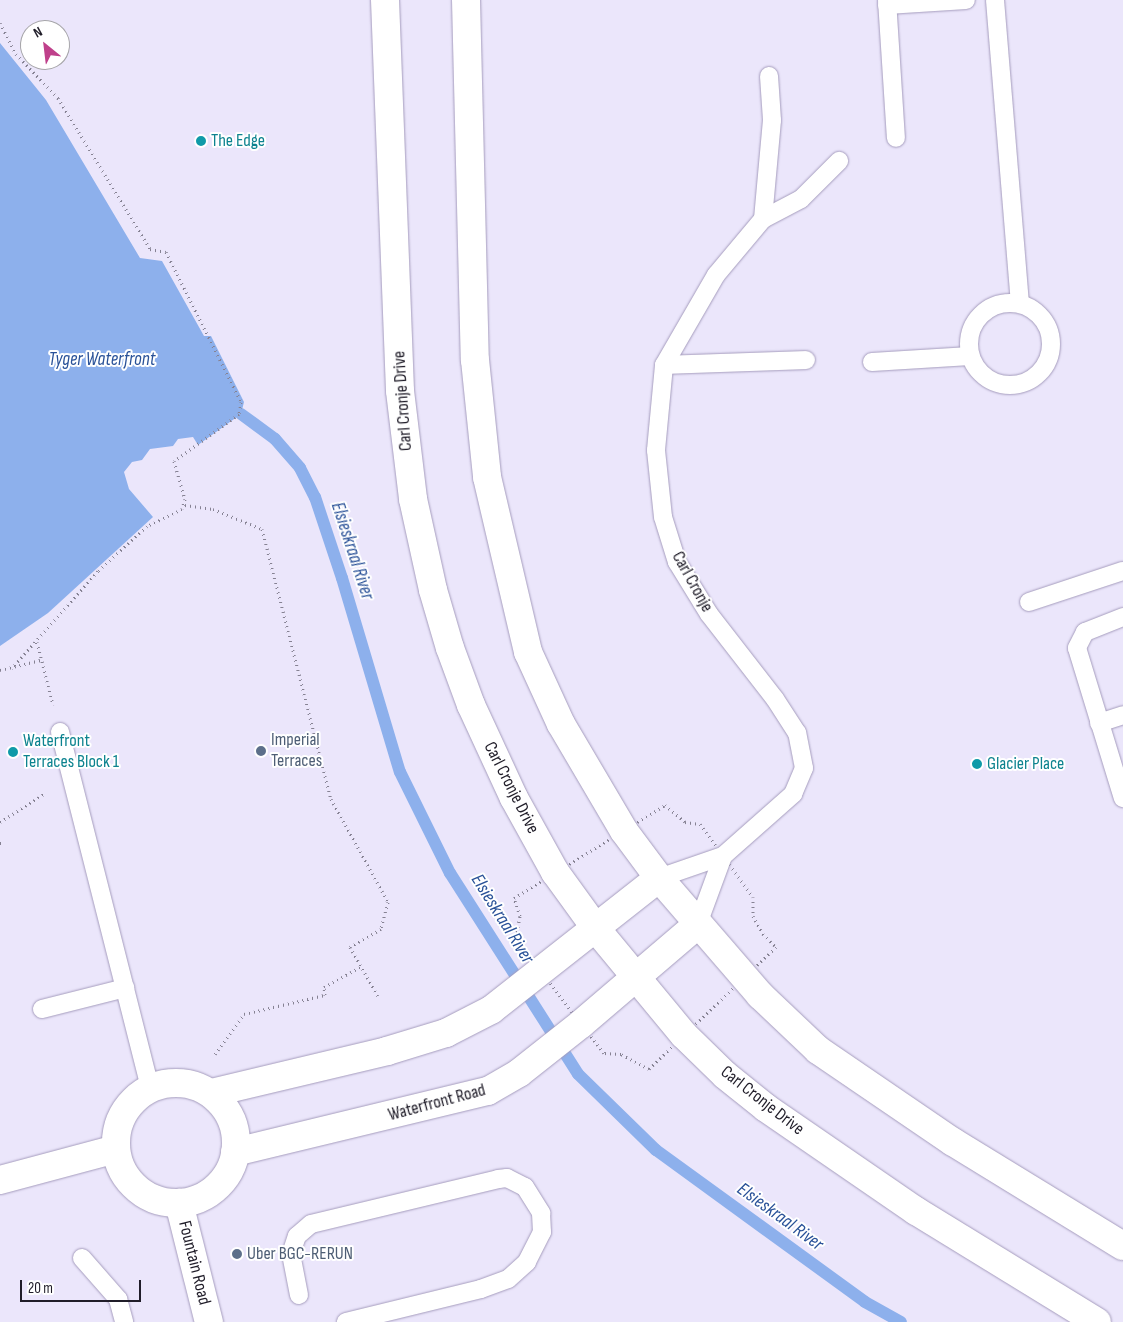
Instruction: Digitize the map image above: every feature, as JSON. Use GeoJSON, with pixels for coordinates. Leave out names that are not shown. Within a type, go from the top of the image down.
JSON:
{"type":"FeatureCollection","features":[{"type":"Feature","properties":{"kind":"main road","name":"Carl Cronje Drive"},"geometry":{"type":"LineString","coordinates":[[385,0],[400,391],[405,445],[422,545],[450,648],[495,760],[555,872],[597,930],[636,978],[684,1035],[725,1075],[766,1108],[916,1211],[1097,1322]]}},
{"type":"Feature","properties":{"kind":"main road"},"geometry":{"type":"LineString","coordinates":[[466,0],[476,360],[487,477],[528,652],[561,724],[624,831],[659,878],[760,995],[818,1050],[953,1142],[1123,1246]]}},
{"type":"Feature","properties":{"kind":"main road"},"geometry":{"type":"LineString","coordinates":[[211,1093],[387,1051],[446,1032],[491,1010],[597,930],[659,878]]}},
{"type":"Feature","properties":{"kind":"main road","name":"Waterfront Road"},"geometry":{"type":"LineString","coordinates":[[235,1152],[488,1091],[519,1073],[581,1024],[698,924]]}},
{"type":"Feature","properties":{"kind":"main road"},"geometry":{"type":"LineString","coordinates":[[173,1082],[193,1084],[211,1093],[225,1107],[234,1125],[235,1152],[226,1177],[213,1191],[197,1200],[179,1203],[160,1201],[144,1194],[130,1183],[120,1167],[116,1150],[116,1130],[124,1112],[137,1096],[150,1088],[173,1082]]}},
{"type":"Feature","properties":{"kind":"main road"},"geometry":{"type":"LineString","coordinates":[[0,1180],[116,1150]]}},
{"type":"Feature","properties":{"kind":"main road","name":"Fountain Road"},"geometry":{"type":"LineString","coordinates":[[179,1203],[209,1322]]}},
{"type":"Feature","properties":{"kind":"lane"},"geometry":{"type":"LineString","coordinates":[[896,138],[887,3],[966,0]]}},
{"type":"Feature","properties":{"kind":"lane"},"geometry":{"type":"LineString","coordinates":[[995,0],[1020,304]]}},
{"type":"Feature","properties":{"kind":"lane"},"geometry":{"type":"LineString","coordinates":[[763,219],[772,120],[769,76]]}},
{"type":"Feature","properties":{"kind":"lane"},"geometry":{"type":"LineString","coordinates":[[763,219],[801,199],[839,161]]}},
{"type":"Feature","properties":{"kind":"lane","name":"Carl Cronje"},"geometry":{"type":"LineString","coordinates":[[659,878],[723,856],[793,794],[804,768],[797,733],[776,699],[709,614],[676,562],[663,517],[656,450],[664,365],[716,275],[763,219]]}},
{"type":"Feature","properties":{"kind":"lane"},"geometry":{"type":"LineString","coordinates":[[998,304],[1020,304],[1039,314],[1050,333],[1051,354],[1040,373],[1022,384],[1000,385],[981,374],[970,356],[970,335],[980,316],[998,304]]}},
{"type":"Feature","properties":{"kind":"lane"},"geometry":{"type":"LineString","coordinates":[[872,362],[970,356]]}},
{"type":"Feature","properties":{"kind":"lane"},"geometry":{"type":"LineString","coordinates":[[664,365],[806,360]]}},
{"type":"Feature","properties":{"kind":"lane"},"geometry":{"type":"LineString","coordinates":[[1029,602],[1123,571]]}},
{"type":"Feature","properties":{"kind":"lane"},"geometry":{"type":"LineString","coordinates":[[1123,617],[1085,632],[1077,648],[1123,798]]}},
{"type":"Feature","properties":{"kind":"lane"},"geometry":{"type":"LineString","coordinates":[[1099,723],[1123,715]]}},
{"type":"Feature","properties":{"kind":"lane"},"geometry":{"type":"LineString","coordinates":[[60,732],[150,1088]]}},
{"type":"Feature","properties":{"kind":"lane","name":"Carl Cronje"},"geometry":{"type":"LineString","coordinates":[[698,924],[723,856]]}},
{"type":"Feature","properties":{"kind":"lane"},"geometry":{"type":"LineString","coordinates":[[42,1009],[125,988]]}},
{"type":"Feature","properties":{"kind":"lane"},"geometry":{"type":"LineString","coordinates":[[299,1295],[290,1254],[297,1236],[312,1224],[498,1178],[507,1178],[525,1187],[542,1213],[542,1232],[527,1262],[508,1279],[481,1289],[346,1322]]}},
{"type":"Feature","properties":{"kind":"lane"},"geometry":{"type":"LineString","coordinates":[[82,1258],[118,1299],[124,1322]]}},
{"type":"Feature","properties":{"kind":"path"},"geometry":{"type":"LineString","coordinates":[[0,24],[16,54],[58,98],[150,249],[166,252],[210,336],[241,402],[238,414],[174,460],[185,505]]}},
{"type":"Feature","properties":{"kind":"path"},"geometry":{"type":"LineString","coordinates":[[12,668],[53,625],[62,609],[147,526],[185,505],[213,509],[262,528],[331,799],[388,902],[381,929],[350,947],[378,996]]}},
{"type":"Feature","properties":{"kind":"path"},"geometry":{"type":"LineString","coordinates":[[37,642],[60,732]]}},
{"type":"Feature","properties":{"kind":"path"},"geometry":{"type":"LineString","coordinates":[[0,670],[41,660]]}},
{"type":"Feature","properties":{"kind":"path"},"geometry":{"type":"LineString","coordinates":[[0,822],[45,794],[43,786]]}},
{"type":"Feature","properties":{"kind":"path"},"geometry":{"type":"LineString","coordinates":[[216,1054],[244,1014],[325,995],[324,987],[362,966]]}},
{"type":"Feature","properties":{"kind":"water","name":"Tyger Waterfront"},"geometry":{"type":"Polygon","coordinates":[[[0,43],[46,100],[140,258],[162,261],[204,336],[211,336],[244,402],[241,414],[198,445],[193,437],[178,439],[173,446],[150,449],[142,460],[132,462],[124,472],[129,489],[153,517],[48,613],[0,646],[0,43]]]}},
{"type":"Feature","properties":{"kind":"waterway","name":"Elsieskraal River"},"geometry":{"type":"LineString","coordinates":[[241,414],[275,439],[300,468],[315,497],[342,578],[400,772],[450,873],[578,1074],[656,1150],[865,1302],[901,1322]]}},
{"type":"Feature","properties":{"kind":"place","name":"The Edge"},"geometry":{"type":"Point","coordinates":[201,141]}},
{"type":"Feature","properties":{"kind":"place","name":"Imperial Terraces"},"geometry":{"type":"Point","coordinates":[261,751]}},
{"type":"Feature","properties":{"kind":"place","name":"Waterfront Terraces Block 1"},"geometry":{"type":"Point","coordinates":[13,752]}},
{"type":"Feature","properties":{"kind":"place","name":"Glacier Place"},"geometry":{"type":"Point","coordinates":[977,764]}},
{"type":"Feature","properties":{"kind":"place","name":"Uber BGC-RERUN"},"geometry":{"type":"Point","coordinates":[237,1254]}}]}
